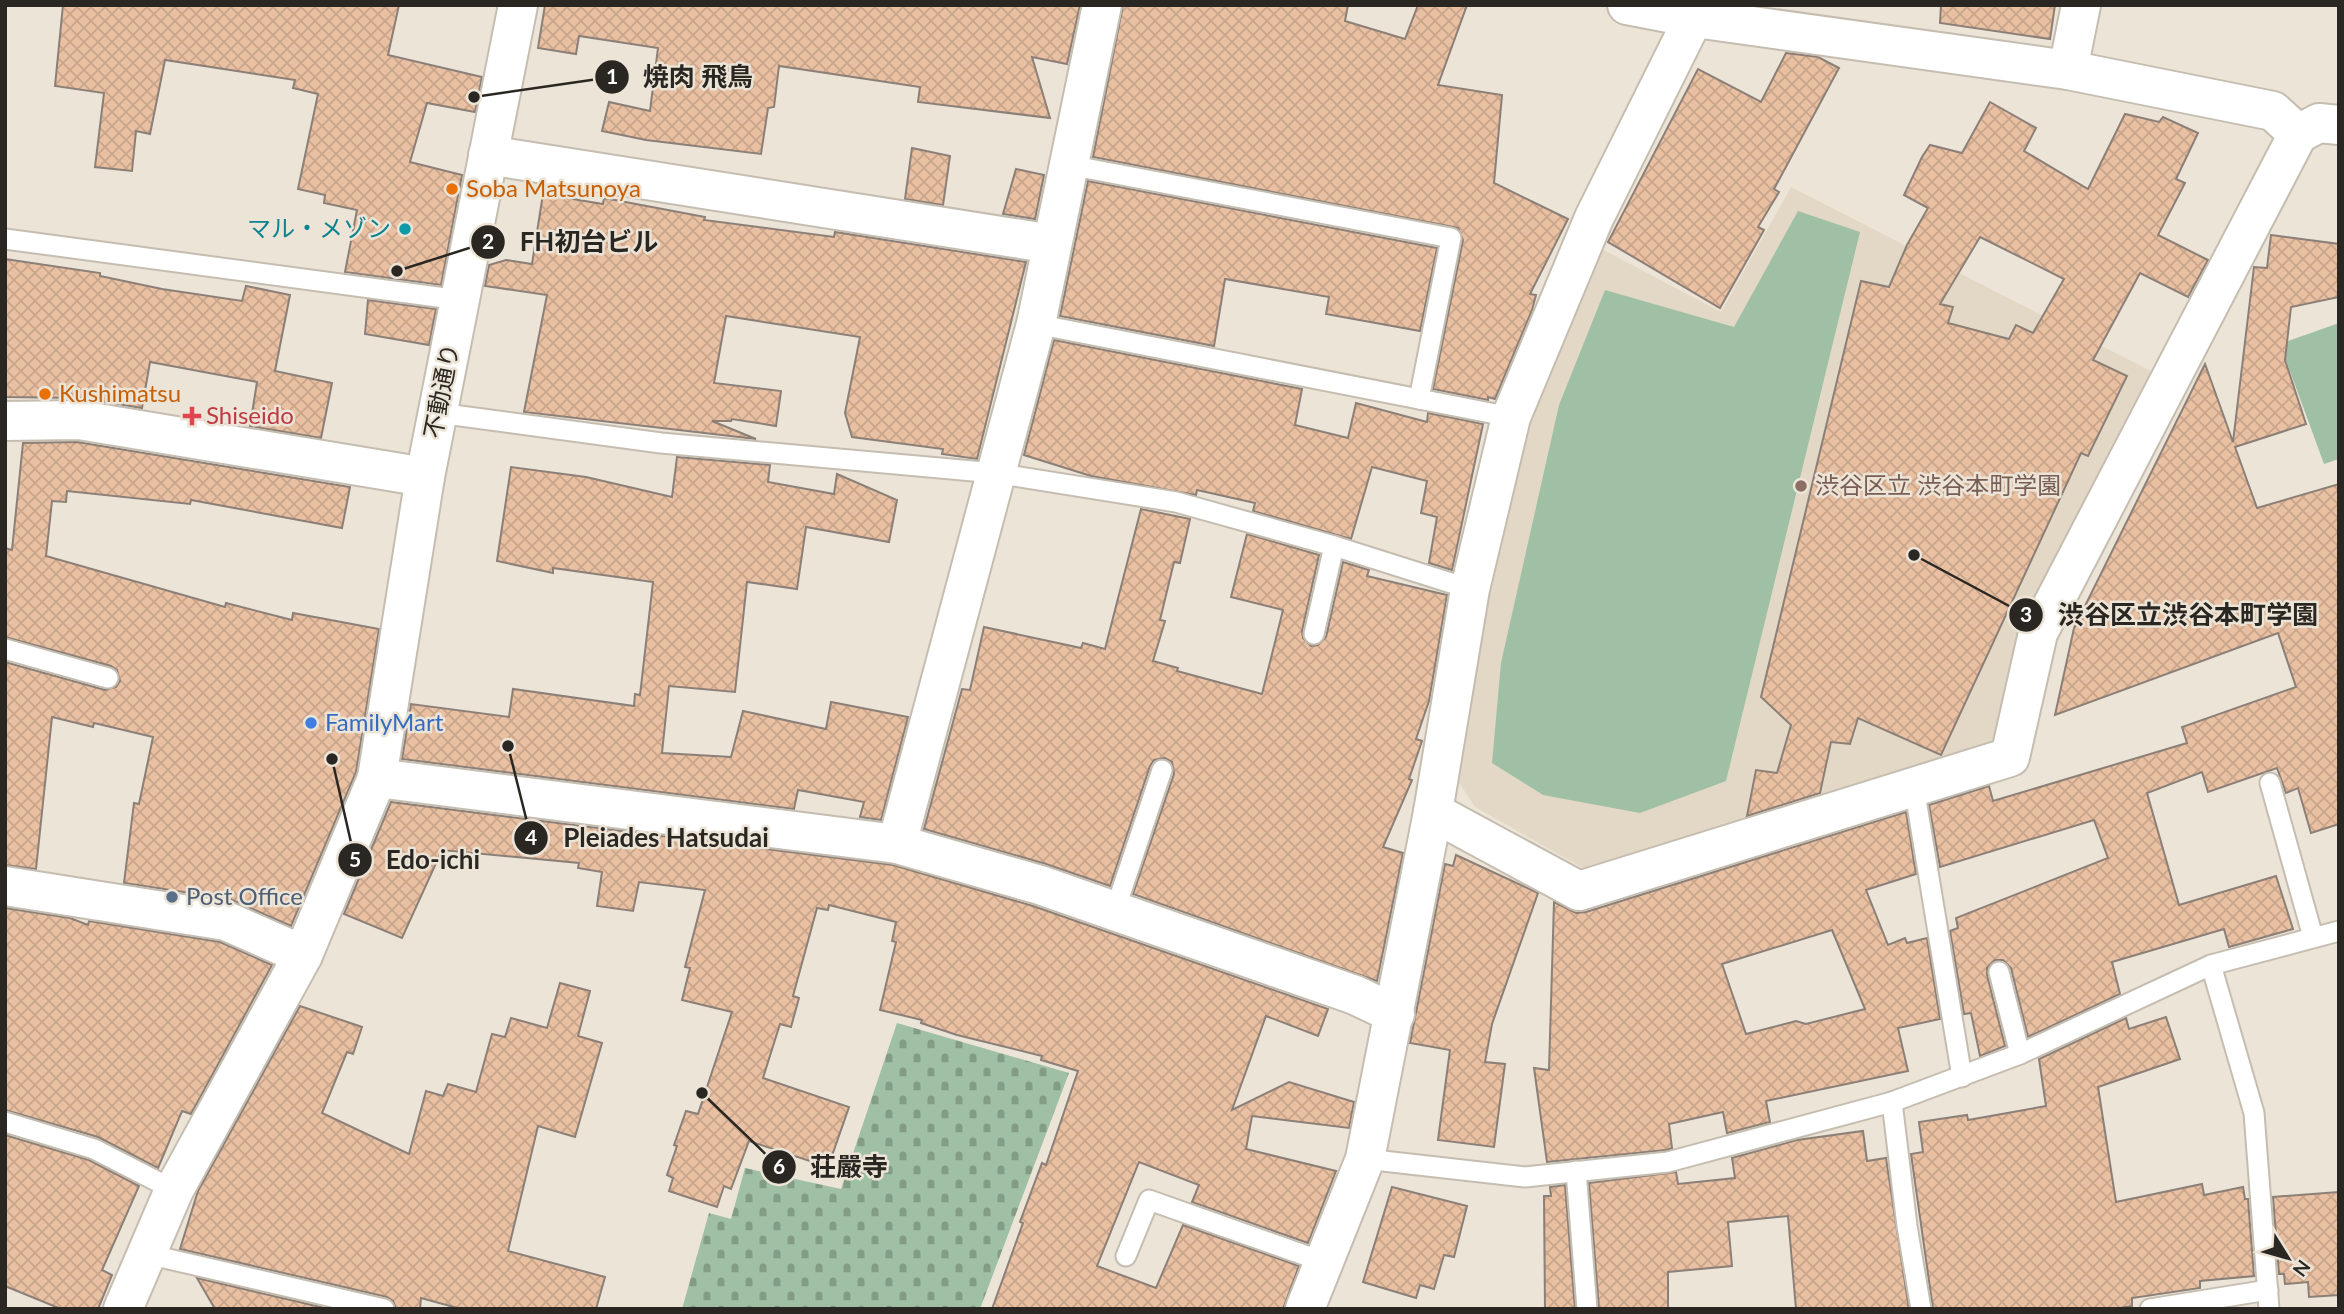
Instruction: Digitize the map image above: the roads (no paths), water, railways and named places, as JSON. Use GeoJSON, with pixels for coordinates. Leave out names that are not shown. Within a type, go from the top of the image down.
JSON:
{"type":"FeatureCollection","features":[{"type":"Feature","properties":{"kind":"street","name":"不動通り"},"geometry":{"type":"LineString","coordinates":[[123,1309],[174,1190],[303,955],[377,778],[425,477],[518,5]]}},
{"type":"Feature","properties":{"kind":"street"},"geometry":{"type":"LineString","coordinates":[[897,844],[1036,324],[1102,5]]}},
{"type":"Feature","properties":{"kind":"street"},"geometry":{"type":"LineString","coordinates":[[1627,5],[1697,12],[2068,71],[2273,111],[2298,134]]}},
{"type":"Feature","properties":{"kind":"street"},"geometry":{"type":"LineString","coordinates":[[2068,71],[2081,5]]}},
{"type":"Feature","properties":{"kind":"street"},"geometry":{"type":"LineString","coordinates":[[1305,1309],[1365,1159],[1433,812],[1470,589],[1511,417],[1594,218],[1697,12]]}},
{"type":"Feature","properties":{"kind":"street"},"geometry":{"type":"LineString","coordinates":[[1433,812],[1579,891],[2010,757],[2038,633],[2298,134],[2319,123],[2339,125]]}},
{"type":"Feature","properties":{"kind":"street"},"geometry":{"type":"LineString","coordinates":[[488,155],[1052,244]]}},
{"type":"Feature","properties":{"kind":"street"},"geometry":{"type":"LineString","coordinates":[[5,421],[79,420],[425,477]]}},
{"type":"Feature","properties":{"kind":"street"},"geometry":{"type":"LineString","coordinates":[[377,778],[897,844],[1040,885],[1355,995],[1395,1014]]}},
{"type":"Feature","properties":{"kind":"street"},"geometry":{"type":"LineString","coordinates":[[5,886],[226,921],[303,955]]}},
{"type":"Feature","properties":{"kind":"lane"},"geometry":{"type":"LineString","coordinates":[[1069,165],[1451,238],[1419,399]]}},
{"type":"Feature","properties":{"kind":"lane"},"geometry":{"type":"LineString","coordinates":[[5,239],[460,300]]}},
{"type":"Feature","properties":{"kind":"lane"},"geometry":{"type":"LineString","coordinates":[[1036,324],[1511,417]]}},
{"type":"Feature","properties":{"kind":"lane"},"geometry":{"type":"LineString","coordinates":[[438,413],[661,443],[995,473],[1176,502],[1334,546],[1470,589]]}},
{"type":"Feature","properties":{"kind":"lane"},"geometry":{"type":"LineString","coordinates":[[1314,634],[1334,546]]}},
{"type":"Feature","properties":{"kind":"lane"},"geometry":{"type":"LineString","coordinates":[[5,649],[108,678]]}},
{"type":"Feature","properties":{"kind":"lane"},"geometry":{"type":"LineString","coordinates":[[1114,913],[1161,770]]}},
{"type":"Feature","properties":{"kind":"lane"},"geometry":{"type":"LineString","coordinates":[[2270,783],[2313,937]]}},
{"type":"Feature","properties":{"kind":"lane"},"geometry":{"type":"LineString","coordinates":[[1914,787],[1962,1077]]}},
{"type":"Feature","properties":{"kind":"lane"},"geometry":{"type":"LineString","coordinates":[[1365,1159],[1525,1177],[1668,1162],[1892,1102],[2020,1054],[2211,965],[2339,931]]}},
{"type":"Feature","properties":{"kind":"lane"},"geometry":{"type":"LineString","coordinates":[[2150,1309],[2268,1299],[2254,1113],[2211,965]]}},
{"type":"Feature","properties":{"kind":"lane"},"geometry":{"type":"LineString","coordinates":[[1999,972],[2020,1054]]}},
{"type":"Feature","properties":{"kind":"lane"},"geometry":{"type":"LineString","coordinates":[[1892,1102],[1907,1226],[1921,1309]]}},
{"type":"Feature","properties":{"kind":"lane"},"geometry":{"type":"LineString","coordinates":[[5,1122],[94,1149],[174,1190]]}},
{"type":"Feature","properties":{"kind":"lane"},"geometry":{"type":"LineString","coordinates":[[1576,1171],[1587,1309]]}},
{"type":"Feature","properties":{"kind":"lane"},"geometry":{"type":"LineString","coordinates":[[1126,1256],[1149,1200],[1324,1262]]}},
{"type":"Feature","properties":{"kind":"lane"},"geometry":{"type":"LineString","coordinates":[[147,1254],[384,1309]]}},
{"type":"Feature","properties":{"kind":"place","name":"焼肉 飛鳥"},"geometry":{"type":"Point","coordinates":[474,97]}},
{"type":"Feature","properties":{"kind":"place","name":"Soba Matsunoya"},"geometry":{"type":"Point","coordinates":[452,189]}},
{"type":"Feature","properties":{"kind":"place","name":"マル・メゾン"},"geometry":{"type":"Point","coordinates":[405,229]}},
{"type":"Feature","properties":{"kind":"place","name":"FH初台ビル"},"geometry":{"type":"Point","coordinates":[397,271]}},
{"type":"Feature","properties":{"kind":"place","name":"Kushimatsu"},"geometry":{"type":"Point","coordinates":[45,394]}},
{"type":"Feature","properties":{"kind":"place","name":"Shiseido"},"geometry":{"type":"Point","coordinates":[192,416]}},
{"type":"Feature","properties":{"kind":"place","name":"渋谷区立 渋谷本町学園"},"geometry":{"type":"Point","coordinates":[1801,486]}},
{"type":"Feature","properties":{"kind":"place","name":"渋谷区立渋谷本町学園"},"geometry":{"type":"Point","coordinates":[1914,555]}},
{"type":"Feature","properties":{"kind":"place","name":"FamilyMart"},"geometry":{"type":"Point","coordinates":[311,723]}},
{"type":"Feature","properties":{"kind":"place","name":"Pleiades Hatsudai"},"geometry":{"type":"Point","coordinates":[508,746]}},
{"type":"Feature","properties":{"kind":"place","name":"Edo-ichi"},"geometry":{"type":"Point","coordinates":[332,759]}},
{"type":"Feature","properties":{"kind":"place","name":"Post Office"},"geometry":{"type":"Point","coordinates":[172,897]}},
{"type":"Feature","properties":{"kind":"place","name":"荘嚴寺"},"geometry":{"type":"Point","coordinates":[702,1093]}}]}
